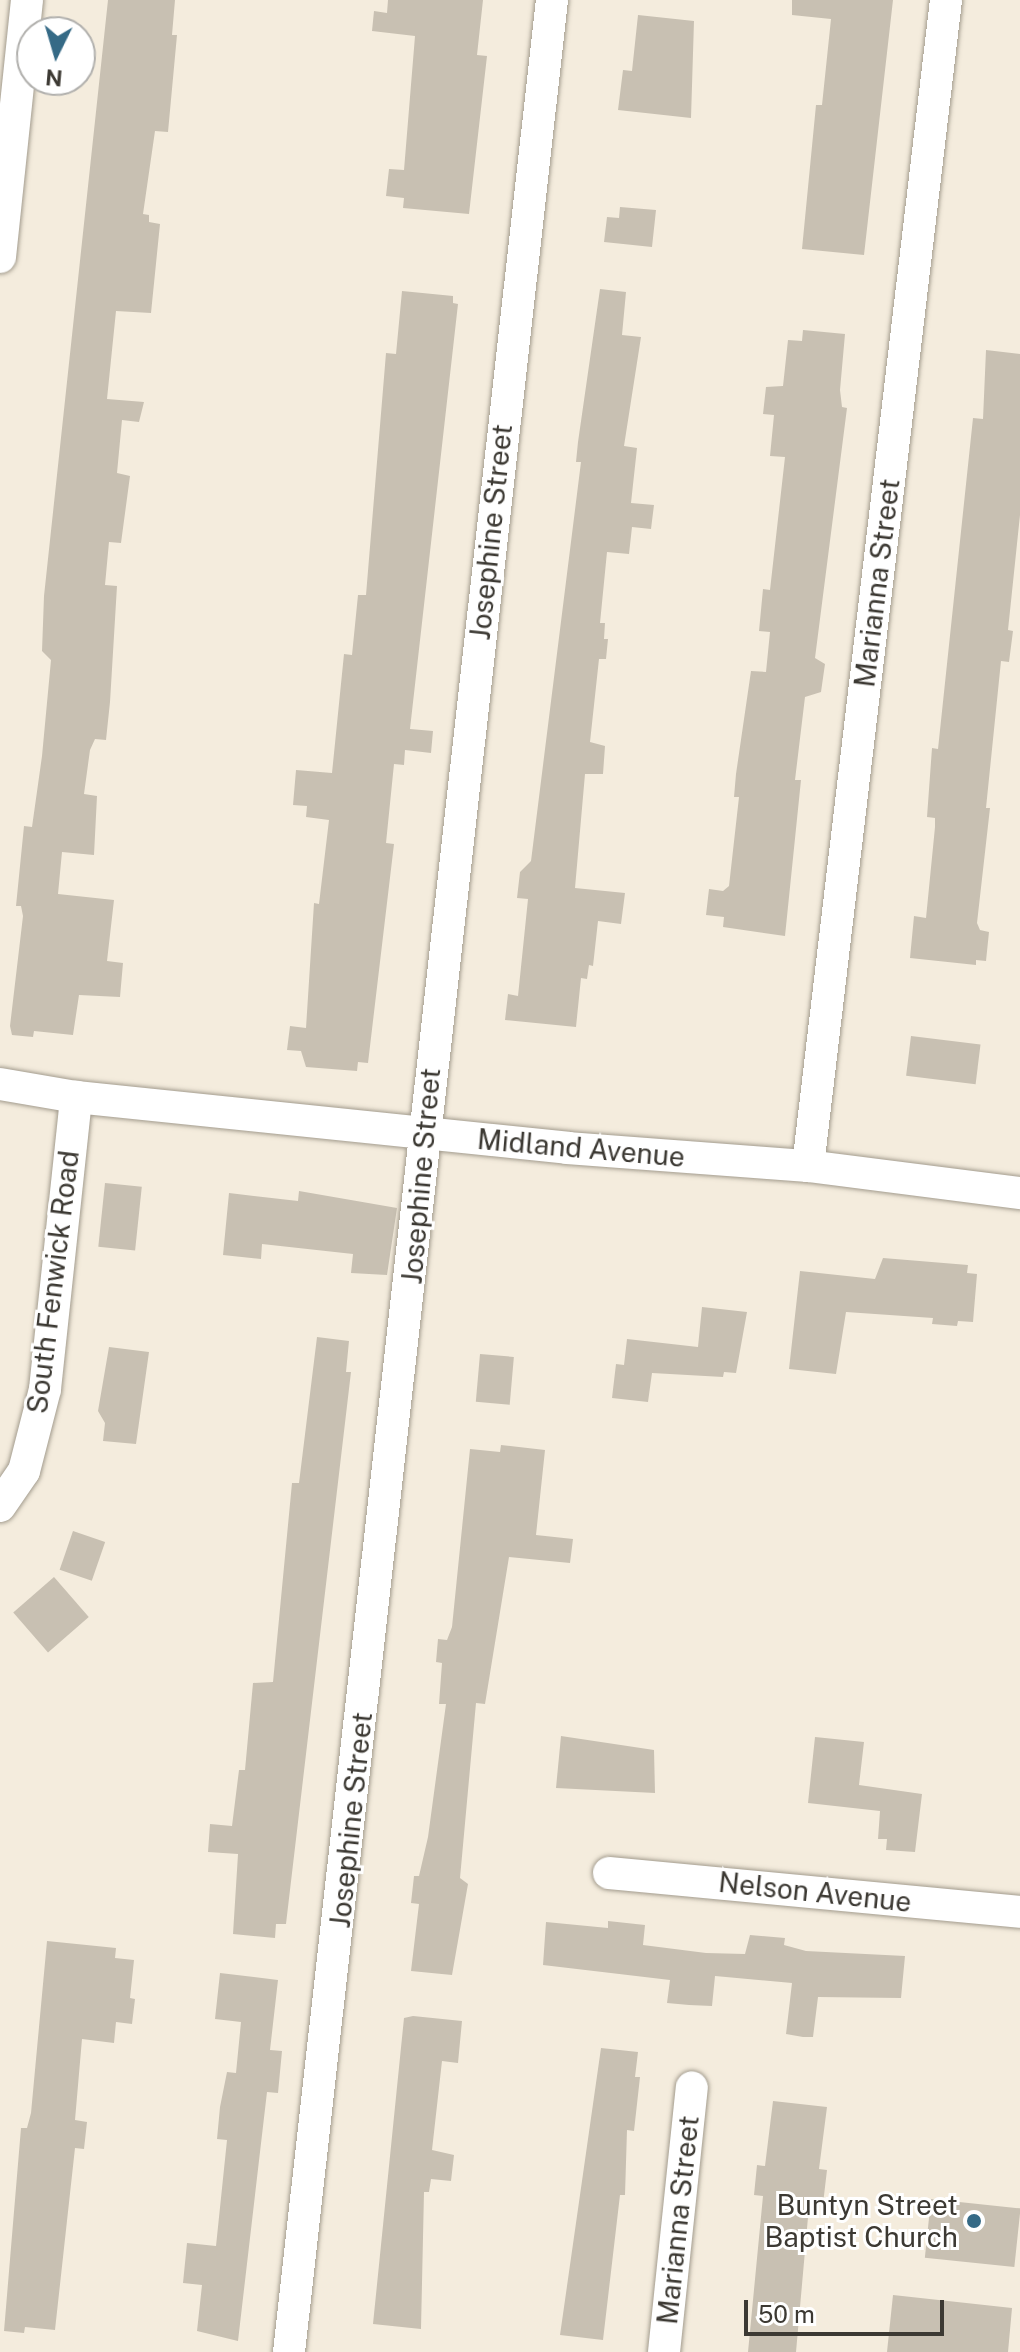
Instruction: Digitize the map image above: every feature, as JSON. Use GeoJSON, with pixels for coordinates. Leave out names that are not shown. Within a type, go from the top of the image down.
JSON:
{"type":"FeatureCollection","features":[{"type":"Feature","properties":{"kind":"street"},"geometry":{"type":"LineString","coordinates":[[0,257],[27,0]]}},
{"type":"Feature","properties":{"kind":"street","name":"Josephine Street"},"geometry":{"type":"LineString","coordinates":[[289,2352],[552,0]]}},
{"type":"Feature","properties":{"kind":"street","name":"Marianna Street"},"geometry":{"type":"LineString","coordinates":[[808,1166],[946,0]]}},
{"type":"Feature","properties":{"kind":"street","name":"Midland Avenue"},"geometry":{"type":"LineString","coordinates":[[0,1084],[76,1097],[272,1114],[423,1134],[808,1166],[1020,1193]]}},
{"type":"Feature","properties":{"kind":"street","name":"South Fenwick Road"},"geometry":{"type":"LineString","coordinates":[[0,1506],[24,1471],[45,1389],[76,1097]]}},
{"type":"Feature","properties":{"kind":"street","name":"Nelson Avenue"},"geometry":{"type":"LineString","coordinates":[[609,1873],[1020,1912]]}},
{"type":"Feature","properties":{"kind":"street","name":"Marianna Street"},"geometry":{"type":"LineString","coordinates":[[664,2352],[692,2087]]}},
{"type":"Feature","properties":{"kind":"building"},"geometry":{"type":"Polygon","coordinates":[[[108,0],[175,0],[172,35],[177,35],[168,132],[155,131],[143,214],[149,215],[149,222],[160,224],[151,313],[116,311],[107,399],[144,402],[139,422],[122,420],[117,473],[130,476],[121,543],[109,542],[105,585],[117,586],[110,702],[106,740],[95,739],[90,750],[84,794],[97,796],[94,855],[62,852],[58,894],[114,900],[107,961],[123,963],[120,997],[79,995],[73,1035],[34,1031],[33,1037],[12,1035],[10,1026],[23,916],[21,906],[16,906],[24,826],[32,827],[42,756],[51,660],[42,651],[44,596],[108,0]]]}},
{"type":"Feature","properties":{"kind":"building"},"geometry":{"type":"Polygon","coordinates":[[[388,0],[483,0],[477,55],[487,56],[469,214],[403,208],[404,198],[386,196],[389,169],[404,170],[415,36],[372,31],[374,11],[387,13],[388,0]]]}},
{"type":"Feature","properties":{"kind":"building"},"geometry":{"type":"Polygon","coordinates":[[[792,0],[893,0],[864,255],[802,249],[816,105],[822,105],[831,19],[792,15],[792,0]]]}},
{"type":"Feature","properties":{"kind":"building"},"geometry":{"type":"Polygon","coordinates":[[[638,15],[694,21],[691,118],[618,110],[623,70],[632,71],[638,15]]]}},
{"type":"Feature","properties":{"kind":"building"},"geometry":{"type":"Polygon","coordinates":[[[620,207],[656,210],[652,247],[604,242],[607,217],[619,218],[620,207]]]}},
{"type":"Feature","properties":{"kind":"building"},"geometry":{"type":"Polygon","coordinates":[[[600,289],[626,292],[622,335],[641,337],[624,446],[637,448],[631,503],[654,505],[651,529],[632,527],[629,554],[607,552],[600,623],[605,623],[604,639],[608,639],[606,659],[599,659],[590,742],[605,746],[603,774],[585,774],[575,888],[625,893],[621,924],[598,921],[593,966],[589,965],[587,979],[581,978],[576,1027],[505,1020],[508,994],[518,996],[528,899],[517,898],[520,872],[531,861],[581,462],[576,462],[578,442],[600,289]]]}},
{"type":"Feature","properties":{"kind":"building"},"geometry":{"type":"Polygon","coordinates":[[[402,291],[453,296],[453,303],[458,304],[410,729],[433,731],[431,753],[405,750],[404,765],[394,764],[386,843],[394,844],[368,1063],[358,1062],[357,1071],[306,1067],[301,1051],[287,1050],[290,1026],[306,1028],[314,903],[319,904],[329,820],[306,817],[307,806],[293,805],[296,770],[332,773],[344,654],[352,655],[358,595],[366,595],[386,353],[396,354],[402,291]]]}},
{"type":"Feature","properties":{"kind":"building"},"geometry":{"type":"Polygon","coordinates":[[[803,330],[845,334],[840,390],[842,407],[847,408],[815,658],[825,664],[821,692],[805,697],[795,780],[801,780],[785,936],[723,927],[724,917],[706,915],[709,889],[723,891],[729,886],[739,797],[734,797],[736,774],[751,671],[766,672],[770,632],[759,631],[763,589],[770,590],[785,457],[770,456],[774,415],[763,414],[766,387],[783,386],[788,340],[802,341],[803,330]]]}},
{"type":"Feature","properties":{"kind":"building"},"geometry":{"type":"Polygon","coordinates":[[[986,350],[1020,354],[1020,515],[1008,630],[1013,631],[1009,662],[1001,661],[986,808],[990,808],[977,923],[980,930],[989,932],[986,961],[976,960],[976,965],[910,958],[914,916],[926,918],[935,827],[935,818],[927,817],[932,748],[938,749],[973,418],[983,419],[986,350]]]}},
{"type":"Feature","properties":{"kind":"building"},"geometry":{"type":"Polygon","coordinates":[[[911,1036],[980,1045],[976,1084],[906,1076],[911,1036]]]}},
{"type":"Feature","properties":{"kind":"building"},"geometry":{"type":"Polygon","coordinates":[[[105,1183],[142,1187],[135,1251],[98,1247],[105,1183]]]}},
{"type":"Feature","properties":{"kind":"building"},"geometry":{"type":"Polygon","coordinates":[[[299,1191],[397,1208],[387,1275],[351,1273],[353,1254],[262,1244],[261,1259],[223,1255],[229,1193],[298,1201],[299,1191]]]}},
{"type":"Feature","properties":{"kind":"building"},"geometry":{"type":"Polygon","coordinates":[[[883,1258],[968,1265],[967,1273],[977,1274],[973,1322],[958,1321],[957,1326],[932,1324],[933,1318],[846,1312],[836,1374],[789,1369],[800,1271],[875,1279],[883,1258]]]}},
{"type":"Feature","properties":{"kind":"building"},"geometry":{"type":"Polygon","coordinates":[[[702,1307],[747,1312],[736,1373],[724,1372],[723,1377],[652,1373],[648,1402],[612,1398],[616,1364],[624,1365],[627,1339],[698,1347],[702,1307]]]}},
{"type":"Feature","properties":{"kind":"building"},"geometry":{"type":"Polygon","coordinates":[[[317,1337],[349,1341],[346,1372],[351,1372],[286,1924],[276,1924],[275,1938],[233,1934],[238,1854],[208,1852],[210,1824],[232,1826],[239,1770],[245,1770],[253,1683],[273,1682],[292,1483],[299,1483],[317,1337]]]}},
{"type":"Feature","properties":{"kind":"building"},"geometry":{"type":"Polygon","coordinates":[[[109,1347],[149,1352],[136,1444],[103,1441],[105,1423],[98,1411],[109,1347]]]}},
{"type":"Feature","properties":{"kind":"building"},"geometry":{"type":"Polygon","coordinates":[[[480,1354],[514,1357],[510,1405],[476,1402],[480,1354]]]}},
{"type":"Feature","properties":{"kind":"building"},"geometry":{"type":"Polygon","coordinates":[[[501,1445],[545,1450],[536,1535],[573,1539],[570,1563],[509,1557],[485,1704],[476,1703],[460,1878],[468,1884],[452,1975],[411,1971],[419,1904],[411,1903],[414,1876],[419,1876],[428,1837],[446,1704],[439,1704],[442,1663],[436,1662],[438,1639],[447,1640],[452,1627],[470,1449],[500,1452],[501,1445]]]}},
{"type":"Feature","properties":{"kind":"building"},"geometry":{"type":"Polygon","coordinates":[[[73,1531],[105,1542],[92,1581],[60,1570],[73,1531]]]}},
{"type":"Feature","properties":{"kind":"building"},"geometry":{"type":"Polygon","coordinates":[[[54,1577],[89,1617],[48,1652],[13,1612],[54,1577]]]}},
{"type":"Feature","properties":{"kind":"building"},"geometry":{"type":"Polygon","coordinates":[[[561,1736],[654,1750],[655,1793],[556,1788],[561,1736]]]}},
{"type":"Feature","properties":{"kind":"building"},"geometry":{"type":"Polygon","coordinates":[[[815,1737],[864,1742],[859,1785],[922,1794],[915,1852],[886,1850],[887,1839],[878,1839],[880,1811],[808,1803],[815,1737]]]}},
{"type":"Feature","properties":{"kind":"building"},"geometry":{"type":"Polygon","coordinates":[[[608,1921],[645,1925],[643,1945],[706,1953],[745,1954],[750,1935],[785,1938],[784,1945],[806,1951],[905,1956],[901,1998],[818,1997],[813,2037],[803,2037],[786,2034],[792,1983],[715,1976],[712,2006],[689,2005],[667,2003],[670,1980],[543,1965],[546,1922],[608,1928],[608,1921]]]}},
{"type":"Feature","properties":{"kind":"building"},"geometry":{"type":"Polygon","coordinates":[[[47,1941],[116,1948],[115,1958],[134,1960],[130,1998],[135,1999],[132,2024],[116,2022],[114,2043],[82,2039],[75,2120],[87,2122],[84,2149],[75,2148],[55,2330],[25,2327],[24,2333],[4,2331],[21,2128],[27,2128],[31,2113],[47,1941]]]}},
{"type":"Feature","properties":{"kind":"building"},"geometry":{"type":"Polygon","coordinates":[[[220,1973],[278,1980],[270,2050],[282,2051],[278,2093],[267,2092],[238,2341],[197,2331],[202,2285],[183,2283],[187,2243],[216,2246],[227,2140],[217,2139],[220,2107],[227,2072],[236,2073],[241,2022],[215,2019],[220,1973]]]}},
{"type":"Feature","properties":{"kind":"building"},"geometry":{"type":"Polygon","coordinates":[[[413,2016],[462,2021],[458,2063],[442,2061],[432,2150],[454,2155],[451,2181],[431,2179],[429,2192],[424,2192],[421,2329],[373,2324],[404,2018],[413,2016]]]}},
{"type":"Feature","properties":{"kind":"building"},"geometry":{"type":"Polygon","coordinates":[[[601,2048],[638,2052],[635,2077],[640,2077],[634,2131],[627,2130],[625,2195],[620,2195],[603,2340],[560,2335],[601,2048]]]}},
{"type":"Feature","properties":{"kind":"building"},"geometry":{"type":"Polygon","coordinates":[[[773,2101],[827,2107],[819,2169],[827,2170],[823,2204],[809,2206],[796,2352],[748,2352],[763,2196],[754,2195],[757,2165],[765,2166],[773,2101]]]}},
{"type":"Feature","properties":{"kind":"building","name":"Buntyn Street Baptist Church"},"geometry":{"type":"Polygon","coordinates":[[[931,2199],[1020,2208],[1014,2267],[925,2258],[931,2199]]]}},
{"type":"Feature","properties":{"kind":"building"},"geometry":{"type":"Polygon","coordinates":[[[893,2295],[1012,2308],[1008,2352],[887,2352],[893,2295]]]}},
{"type":"Feature","properties":{"kind":"place","name":"Buntyn Street Baptist Church"},"geometry":{"type":"Point","coordinates":[974,2221]}}]}
